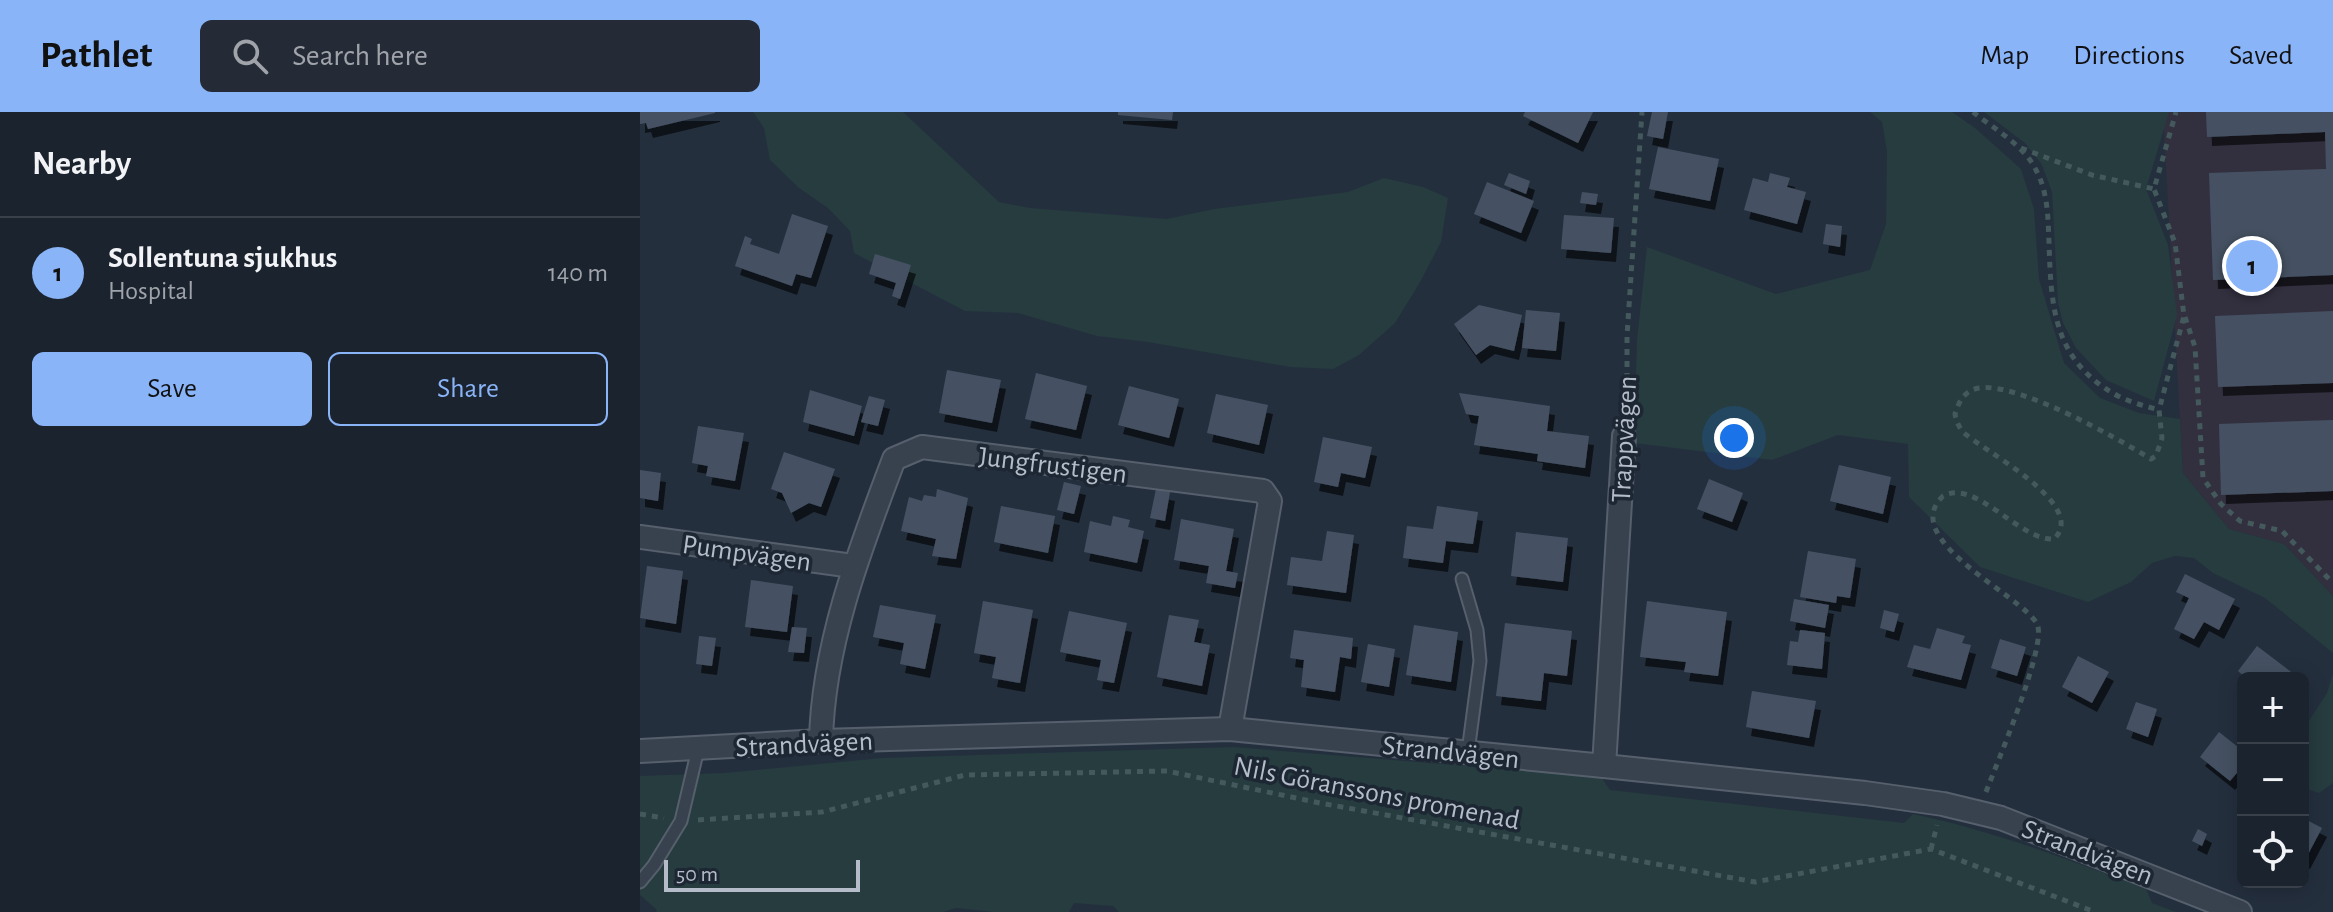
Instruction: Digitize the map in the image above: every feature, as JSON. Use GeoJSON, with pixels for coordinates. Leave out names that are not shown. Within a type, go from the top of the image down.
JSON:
{"type":"FeatureCollection","features":[{"type":"Feature","properties":{"kind":"street","name":"Trappvägen"},"geometry":{"type":"LineString","coordinates":[[1604,766],[1624,436]]}},
{"type":"Feature","properties":{"kind":"street","name":"Jungfrustigen"},"geometry":{"type":"LineString","coordinates":[[821,741],[825,686],[853,566],[894,459],[922,447],[1263,491],[1270,501],[1230,729]]}},
{"type":"Feature","properties":{"kind":"street","name":"Pumpvägen"},"geometry":{"type":"LineString","coordinates":[[640,537],[853,566]]}},
{"type":"Feature","properties":{"kind":"street","name":"Strandvägen"},"geometry":{"type":"LineString","coordinates":[[640,751],[821,741],[1230,729],[1468,752],[1865,793],[1943,804],[2001,818],[2240,912]]}},
{"type":"Feature","properties":{"kind":"lane"},"geometry":{"type":"LineString","coordinates":[[1462,579],[1477,630],[1480,661],[1468,752]]}},
{"type":"Feature","properties":{"kind":"lane"},"geometry":{"type":"LineString","coordinates":[[640,882],[681,821],[698,749]]}},
{"type":"Feature","properties":{"kind":"path","name":"Trappvägen"},"geometry":{"type":"LineString","coordinates":[[1624,436],[1628,411],[1627,336],[1642,112]]}},
{"type":"Feature","properties":{"kind":"path"},"geometry":{"type":"LineString","coordinates":[[1973,112],[2020,148],[2036,168],[2045,193],[2051,303],[2058,330],[2070,352],[2102,386],[2120,397],[2159,410]]}},
{"type":"Feature","properties":{"kind":"path"},"geometry":{"type":"LineString","coordinates":[[2176,112],[2154,189],[2175,243],[2184,316],[2195,347],[2203,478],[2221,504],[2240,521],[2282,531],[2333,583]]}},
{"type":"Feature","properties":{"kind":"path"},"geometry":{"type":"LineString","coordinates":[[2020,148],[2092,175],[2154,189]]}},
{"type":"Feature","properties":{"kind":"path"},"geometry":{"type":"LineString","coordinates":[[1983,801],[2035,661],[2040,632],[2032,617],[2016,601],[1972,572],[1954,553],[1937,528],[1933,511],[1943,496],[1958,492],[1994,509],[2041,538],[2054,539],[2062,526],[2057,509],[2027,477],[1964,432],[1956,420],[1959,402],[1970,391],[1982,387],[2012,393],[2067,413],[2116,437],[2151,459],[2156,456],[2162,438],[2159,410],[2184,316]]}},
{"type":"Feature","properties":{"kind":"path","name":"Nils Göranssons promenad"},"geometry":{"type":"LineString","coordinates":[[640,814],[681,821],[822,812],[965,775],[1167,771],[1320,803],[1755,882],[1931,849]]}},
{"type":"Feature","properties":{"kind":"path"},"geometry":{"type":"LineString","coordinates":[[1938,820],[1931,849],[2095,912]]}},
{"type":"Feature","properties":{"kind":"shaded area"},"geometry":{"type":"Polygon","coordinates":[[[2163,112],[2333,112],[2333,596],[2284,544],[2229,529],[2183,473],[2163,112]]]}},
{"type":"Feature","properties":{"kind":"green space"},"geometry":{"type":"Polygon","coordinates":[[[753,112],[903,112],[999,202],[1030,208],[1167,219],[1214,209],[1348,192],[1384,178],[1423,187],[1448,198],[1441,242],[1395,323],[1359,355],[1333,369],[1290,367],[1097,336],[1018,313],[965,311],[854,253],[850,231],[828,208],[799,188],[770,160],[764,128],[753,112]]]}},
{"type":"Feature","properties":{"kind":"green space"},"geometry":{"type":"Polygon","coordinates":[[[1870,112],[1952,112],[2021,169],[2034,209],[2039,279],[2064,363],[2100,398],[2139,413],[2180,419],[2183,473],[2229,529],[2284,544],[2333,596],[2333,653],[2265,598],[2213,573],[2194,558],[2175,556],[2152,563],[2131,582],[2088,602],[1980,567],[1909,497],[1908,444],[1838,435],[1772,460],[1634,443],[1637,340],[1647,247],[1776,294],[1870,270],[1886,224],[1887,151],[1882,122],[1870,112]]]}},
{"type":"Feature","properties":{"kind":"green space"},"geometry":{"type":"Polygon","coordinates":[[[1984,112],[2169,112],[2146,189],[2168,245],[2177,315],[2154,401],[2106,380],[2076,348],[2063,323],[2058,302],[2052,192],[2042,165],[2025,143],[1984,112]]]}},
{"type":"Feature","properties":{"kind":"green space"},"geometry":{"type":"Polygon","coordinates":[[[2333,674],[2333,783],[2319,793],[2309,790],[2309,721],[2327,693],[2333,674]]]}},
{"type":"Feature","properties":{"kind":"green space"},"geometry":{"type":"Polygon","coordinates":[[[1234,747],[1601,777],[1610,790],[1904,823],[1913,814],[2002,838],[2088,867],[2146,889],[2152,903],[2176,912],[1119,912],[1113,906],[1074,903],[1069,912],[994,912],[956,908],[943,912],[656,912],[640,895],[640,776],[725,773],[882,758],[1234,747]]]}},
{"type":"Feature","properties":{"kind":"building"},"geometry":{"type":"Polygon","coordinates":[[[640,112],[715,113],[648,129],[646,123],[640,124],[640,112]]]}},
{"type":"Feature","properties":{"kind":"building"},"geometry":{"type":"Polygon","coordinates":[[[1118,112],[1173,112],[1172,120],[1118,115],[1118,112]]]}},
{"type":"Feature","properties":{"kind":"building"},"geometry":{"type":"Polygon","coordinates":[[[1525,112],[1593,112],[1578,143],[1523,116],[1525,112]]]}},
{"type":"Feature","properties":{"kind":"building"},"geometry":{"type":"Polygon","coordinates":[[[1652,112],[1668,112],[1663,139],[1647,136],[1652,112]]]}},
{"type":"Feature","properties":{"kind":"building"},"geometry":{"type":"Polygon","coordinates":[[[2206,112],[2333,112],[2333,275],[2213,280],[2209,173],[2326,169],[2325,132],[2207,137],[2206,112]]]}},
{"type":"Feature","properties":{"kind":"building"},"geometry":{"type":"Polygon","coordinates":[[[1658,147],[1719,159],[1710,201],[1649,189],[1658,147]]]}},
{"type":"Feature","properties":{"kind":"building"},"geometry":{"type":"Polygon","coordinates":[[[1509,173],[1530,181],[1526,194],[1504,185],[1509,173]]]}},
{"type":"Feature","properties":{"kind":"building"},"geometry":{"type":"Polygon","coordinates":[[[1770,173],[1790,178],[1787,187],[1806,192],[1797,224],[1744,210],[1753,178],[1768,182],[1770,173]]]}},
{"type":"Feature","properties":{"kind":"building"},"geometry":{"type":"Polygon","coordinates":[[[1487,182],[1534,201],[1521,233],[1474,214],[1487,182]]]}},
{"type":"Feature","properties":{"kind":"building"},"geometry":{"type":"Polygon","coordinates":[[[1582,192],[1598,194],[1596,205],[1580,203],[1582,192]]]}},
{"type":"Feature","properties":{"kind":"building"},"geometry":{"type":"Polygon","coordinates":[[[792,214],[828,226],[811,278],[796,274],[792,286],[735,266],[745,236],[752,239],[750,244],[779,254],[792,214]]]}},
{"type":"Feature","properties":{"kind":"building"},"geometry":{"type":"Polygon","coordinates":[[[1564,215],[1614,218],[1611,253],[1561,249],[1564,215]]]}},
{"type":"Feature","properties":{"kind":"building"},"geometry":{"type":"Polygon","coordinates":[[[1826,224],[1842,226],[1840,247],[1823,244],[1826,224]]]}},
{"type":"Feature","properties":{"kind":"building"},"geometry":{"type":"Polygon","coordinates":[[[875,254],[911,265],[900,299],[892,296],[896,283],[869,274],[875,254]]]}},
{"type":"Feature","properties":{"kind":"building"},"geometry":{"type":"Polygon","coordinates":[[[1479,305],[1522,315],[1514,351],[1490,345],[1476,355],[1454,324],[1479,305]]]}},
{"type":"Feature","properties":{"kind":"building"},"geometry":{"type":"Polygon","coordinates":[[[1526,310],[1560,313],[1556,351],[1522,348],[1526,310]]]}},
{"type":"Feature","properties":{"kind":"building"},"geometry":{"type":"Polygon","coordinates":[[[2333,311],[2333,383],[2218,387],[2215,316],[2333,311]]]}},
{"type":"Feature","properties":{"kind":"building"},"geometry":{"type":"Polygon","coordinates":[[[947,370],[1001,380],[992,423],[939,413],[947,370]]]}},
{"type":"Feature","properties":{"kind":"building"},"geometry":{"type":"Polygon","coordinates":[[[1036,373],[1087,386],[1076,430],[1025,419],[1036,373]]]}},
{"type":"Feature","properties":{"kind":"building"},"geometry":{"type":"Polygon","coordinates":[[[1129,386],[1179,399],[1169,438],[1118,425],[1129,386]]]}},
{"type":"Feature","properties":{"kind":"building"},"geometry":{"type":"Polygon","coordinates":[[[810,390],[862,406],[854,436],[803,422],[810,390]]]}},
{"type":"Feature","properties":{"kind":"building"},"geometry":{"type":"Polygon","coordinates":[[[1459,393],[1550,406],[1547,431],[1589,436],[1585,468],[1537,461],[1538,454],[1474,445],[1479,416],[1466,414],[1459,393]]]}},
{"type":"Feature","properties":{"kind":"building"},"geometry":{"type":"Polygon","coordinates":[[[1216,394],[1268,405],[1259,445],[1207,433],[1216,394]]]}},
{"type":"Feature","properties":{"kind":"building"},"geometry":{"type":"Polygon","coordinates":[[[869,396],[885,400],[878,426],[861,422],[869,396]]]}},
{"type":"Feature","properties":{"kind":"building"},"geometry":{"type":"Polygon","coordinates":[[[2333,420],[2333,491],[2221,495],[2219,424],[2333,420]]]}},
{"type":"Feature","properties":{"kind":"building"},"geometry":{"type":"Polygon","coordinates":[[[698,426],[744,433],[735,481],[706,476],[708,466],[692,463],[698,426]]]}},
{"type":"Feature","properties":{"kind":"building"},"geometry":{"type":"Polygon","coordinates":[[[1323,437],[1372,447],[1365,478],[1341,473],[1338,487],[1314,482],[1323,437]]]}},
{"type":"Feature","properties":{"kind":"building"},"geometry":{"type":"Polygon","coordinates":[[[784,452],[835,469],[821,507],[809,503],[791,513],[782,493],[771,489],[784,452]]]}},
{"type":"Feature","properties":{"kind":"building"},"geometry":{"type":"Polygon","coordinates":[[[1839,465],[1891,477],[1883,514],[1830,501],[1839,465]]]}},
{"type":"Feature","properties":{"kind":"building"},"geometry":{"type":"Polygon","coordinates":[[[640,470],[661,473],[658,501],[640,498],[640,470]]]}},
{"type":"Feature","properties":{"kind":"building"},"geometry":{"type":"Polygon","coordinates":[[[1709,479],[1743,493],[1732,522],[1697,509],[1709,479]]]}},
{"type":"Feature","properties":{"kind":"building"},"geometry":{"type":"Polygon","coordinates":[[[1064,482],[1081,486],[1074,514],[1057,510],[1064,482]]]}},
{"type":"Feature","properties":{"kind":"building"},"geometry":{"type":"Polygon","coordinates":[[[937,489],[968,498],[956,559],[932,556],[936,539],[901,531],[909,497],[922,501],[924,495],[936,497],[937,489]]]}},
{"type":"Feature","properties":{"kind":"building"},"geometry":{"type":"Polygon","coordinates":[[[1156,489],[1170,492],[1165,521],[1150,518],[1156,489]]]}},
{"type":"Feature","properties":{"kind":"building"},"geometry":{"type":"Polygon","coordinates":[[[1001,506],[1055,516],[1048,553],[994,542],[1001,506]]]}},
{"type":"Feature","properties":{"kind":"building"},"geometry":{"type":"Polygon","coordinates":[[[1437,506],[1478,512],[1473,544],[1446,541],[1443,563],[1403,558],[1407,526],[1433,529],[1437,506]]]}},
{"type":"Feature","properties":{"kind":"building"},"geometry":{"type":"Polygon","coordinates":[[[1113,516],[1130,520],[1128,527],[1144,531],[1137,563],[1084,552],[1090,521],[1111,526],[1113,516]]]}},
{"type":"Feature","properties":{"kind":"building"},"geometry":{"type":"Polygon","coordinates":[[[1181,519],[1234,529],[1226,571],[1238,573],[1235,588],[1206,583],[1209,566],[1174,560],[1181,519]]]}},
{"type":"Feature","properties":{"kind":"building"},"geometry":{"type":"Polygon","coordinates":[[[1327,531],[1354,535],[1346,593],[1287,585],[1291,557],[1322,561],[1327,531]]]}},
{"type":"Feature","properties":{"kind":"building"},"geometry":{"type":"Polygon","coordinates":[[[1516,532],[1568,538],[1563,582],[1511,576],[1516,532]]]}},
{"type":"Feature","properties":{"kind":"building"},"geometry":{"type":"Polygon","coordinates":[[[1808,551],[1856,559],[1850,598],[1837,596],[1836,603],[1800,597],[1808,551]]]}},
{"type":"Feature","properties":{"kind":"building"},"geometry":{"type":"Polygon","coordinates":[[[647,566],[683,571],[676,624],[640,618],[647,566]]]}},
{"type":"Feature","properties":{"kind":"building"},"geometry":{"type":"Polygon","coordinates":[[[2185,574],[2235,599],[2219,630],[2204,622],[2194,639],[2174,629],[2189,598],[2176,592],[2185,574]]]}},
{"type":"Feature","properties":{"kind":"building"},"geometry":{"type":"Polygon","coordinates":[[[751,580],[793,586],[787,632],[745,627],[751,580]]]}},
{"type":"Feature","properties":{"kind":"building"},"geometry":{"type":"Polygon","coordinates":[[[1794,599],[1829,605],[1825,628],[1790,621],[1794,599]]]}},
{"type":"Feature","properties":{"kind":"building"},"geometry":{"type":"Polygon","coordinates":[[[983,601],[1033,610],[1020,683],[992,678],[996,657],[974,653],[983,601]]]}},
{"type":"Feature","properties":{"kind":"building"},"geometry":{"type":"Polygon","coordinates":[[[1647,601],[1727,612],[1718,676],[1684,672],[1686,662],[1640,657],[1647,601]]]}},
{"type":"Feature","properties":{"kind":"building"},"geometry":{"type":"Polygon","coordinates":[[[880,605],[936,615],[925,669],[900,664],[904,643],[873,637],[880,605]]]}},
{"type":"Feature","properties":{"kind":"building"},"geometry":{"type":"Polygon","coordinates":[[[1884,610],[1899,614],[1894,632],[1880,628],[1884,610]]]}},
{"type":"Feature","properties":{"kind":"building"},"geometry":{"type":"Polygon","coordinates":[[[1069,611],[1127,623],[1114,683],[1097,680],[1101,660],[1060,652],[1069,611]]]}},
{"type":"Feature","properties":{"kind":"building"},"geometry":{"type":"Polygon","coordinates":[[[1169,615],[1199,620],[1194,642],[1210,645],[1202,686],[1157,677],[1169,615]]]}},
{"type":"Feature","properties":{"kind":"building"},"geometry":{"type":"Polygon","coordinates":[[[1505,623],[1572,631],[1567,676],[1544,673],[1541,701],[1496,696],[1505,623]]]}},
{"type":"Feature","properties":{"kind":"building"},"geometry":{"type":"Polygon","coordinates":[[[1414,625],[1458,632],[1451,682],[1406,675],[1414,625]]]}},
{"type":"Feature","properties":{"kind":"building"},"geometry":{"type":"Polygon","coordinates":[[[792,627],[807,628],[804,653],[788,652],[792,627]]]}},
{"type":"Feature","properties":{"kind":"building"},"geometry":{"type":"Polygon","coordinates":[[[1937,628],[1965,636],[1962,643],[1971,645],[1961,680],[1907,667],[1914,645],[1930,649],[1937,628]]]}},
{"type":"Feature","properties":{"kind":"building"},"geometry":{"type":"Polygon","coordinates":[[[1294,630],[1353,638],[1351,659],[1340,657],[1335,692],[1301,687],[1304,660],[1290,658],[1294,630]]]}},
{"type":"Feature","properties":{"kind":"building"},"geometry":{"type":"Polygon","coordinates":[[[1800,630],[1825,633],[1822,669],[1787,665],[1790,641],[1798,642],[1800,630]]]}},
{"type":"Feature","properties":{"kind":"building"},"geometry":{"type":"Polygon","coordinates":[[[699,636],[716,638],[712,666],[696,664],[699,636]]]}},
{"type":"Feature","properties":{"kind":"building"},"geometry":{"type":"Polygon","coordinates":[[[2000,639],[2026,647],[2017,676],[1991,668],[2000,639]]]}},
{"type":"Feature","properties":{"kind":"building"},"geometry":{"type":"Polygon","coordinates":[[[1368,644],[1395,649],[1389,687],[1361,682],[1368,644]]]}},
{"type":"Feature","properties":{"kind":"building"},"geometry":{"type":"Polygon","coordinates":[[[2257,646],[2291,672],[2239,672],[2257,646]]]}},
{"type":"Feature","properties":{"kind":"building"},"geometry":{"type":"Polygon","coordinates":[[[2078,656],[2109,672],[2092,703],[2062,687],[2078,656]]]}},
{"type":"Feature","properties":{"kind":"building"},"geometry":{"type":"Polygon","coordinates":[[[1752,691],[1816,701],[1809,738],[1746,727],[1752,691]]]}},
{"type":"Feature","properties":{"kind":"building"},"geometry":{"type":"Polygon","coordinates":[[[2136,702],[2157,709],[2148,737],[2126,729],[2136,702]]]}},
{"type":"Feature","properties":{"kind":"building"},"geometry":{"type":"Polygon","coordinates":[[[2219,732],[2237,746],[2237,773],[2230,781],[2200,757],[2219,732]]]}},
{"type":"Feature","properties":{"kind":"building"},"geometry":{"type":"Polygon","coordinates":[[[2309,821],[2322,828],[2309,852],[2309,821]]]}},
{"type":"Feature","properties":{"kind":"building"},"geometry":{"type":"Polygon","coordinates":[[[2198,829],[2207,834],[2202,846],[2192,841],[2198,829]]]}},
{"type":"Feature","properties":{"kind":"place","name":"Sollentuna sjukhus"},"geometry":{"type":"Point","coordinates":[2252,266]}}]}
